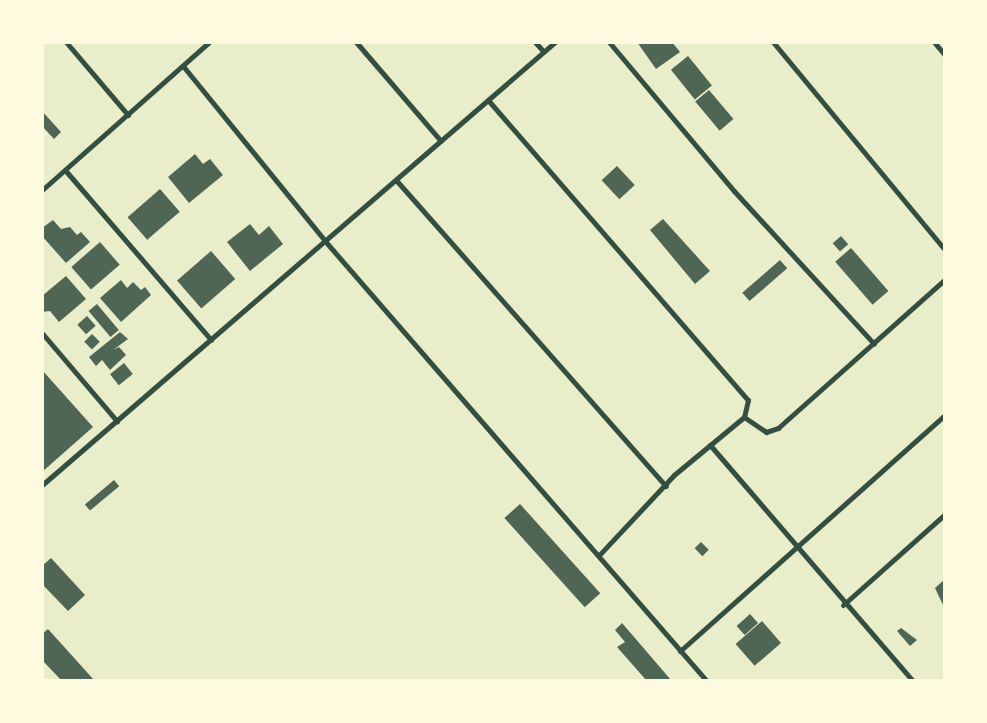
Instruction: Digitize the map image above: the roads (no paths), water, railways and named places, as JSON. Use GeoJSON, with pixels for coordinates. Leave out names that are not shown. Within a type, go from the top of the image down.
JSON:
{"type":"FeatureCollection","features":[{"type":"Feature","properties":{"kind":"street"},"geometry":{"type":"LineString","coordinates":[[66,42],[128,115]]}},
{"type":"Feature","properties":{"kind":"street"},"geometry":{"type":"LineString","coordinates":[[42,190],[209,42]]}},
{"type":"Feature","properties":{"kind":"street"},"geometry":{"type":"LineString","coordinates":[[356,42],[441,141]]}},
{"type":"Feature","properties":{"kind":"street"},"geometry":{"type":"LineString","coordinates":[[535,42],[544,52]]}},
{"type":"Feature","properties":{"kind":"street"},"geometry":{"type":"LineString","coordinates":[[42,485],[555,42]]}},
{"type":"Feature","properties":{"kind":"street"},"geometry":{"type":"LineString","coordinates":[[609,42],[734,191],[874,344]]}},
{"type":"Feature","properties":{"kind":"street"},"geometry":{"type":"LineString","coordinates":[[773,42],[942,242],[944,249]]}},
{"type":"Feature","properties":{"kind":"street"},"geometry":{"type":"LineString","coordinates":[[934,42],[944,54]]}},
{"type":"Feature","properties":{"kind":"street"},"geometry":{"type":"LineString","coordinates":[[183,66],[325,241],[600,554],[706,680]]}},
{"type":"Feature","properties":{"kind":"street"},"geometry":{"type":"LineString","coordinates":[[488,100],[744,392],[748,407],[744,417],[710,445],[666,486],[600,554]]}},
{"type":"Feature","properties":{"kind":"street"},"geometry":{"type":"LineString","coordinates":[[65,170],[211,340]]}},
{"type":"Feature","properties":{"kind":"street"},"geometry":{"type":"LineString","coordinates":[[396,180],[666,486]]}},
{"type":"Feature","properties":{"kind":"street"},"geometry":{"type":"LineString","coordinates":[[744,417],[758,429],[772,431],[874,344],[944,280]]}},
{"type":"Feature","properties":{"kind":"street"},"geometry":{"type":"LineString","coordinates":[[42,333],[117,421]]}},
{"type":"Feature","properties":{"kind":"street"},"geometry":{"type":"LineString","coordinates":[[680,651],[944,416]]}},
{"type":"Feature","properties":{"kind":"street"},"geometry":{"type":"LineString","coordinates":[[710,445],[794,548],[912,680]]}},
{"type":"Feature","properties":{"kind":"street"},"geometry":{"type":"LineString","coordinates":[[843,605],[943,518]]}}]}
